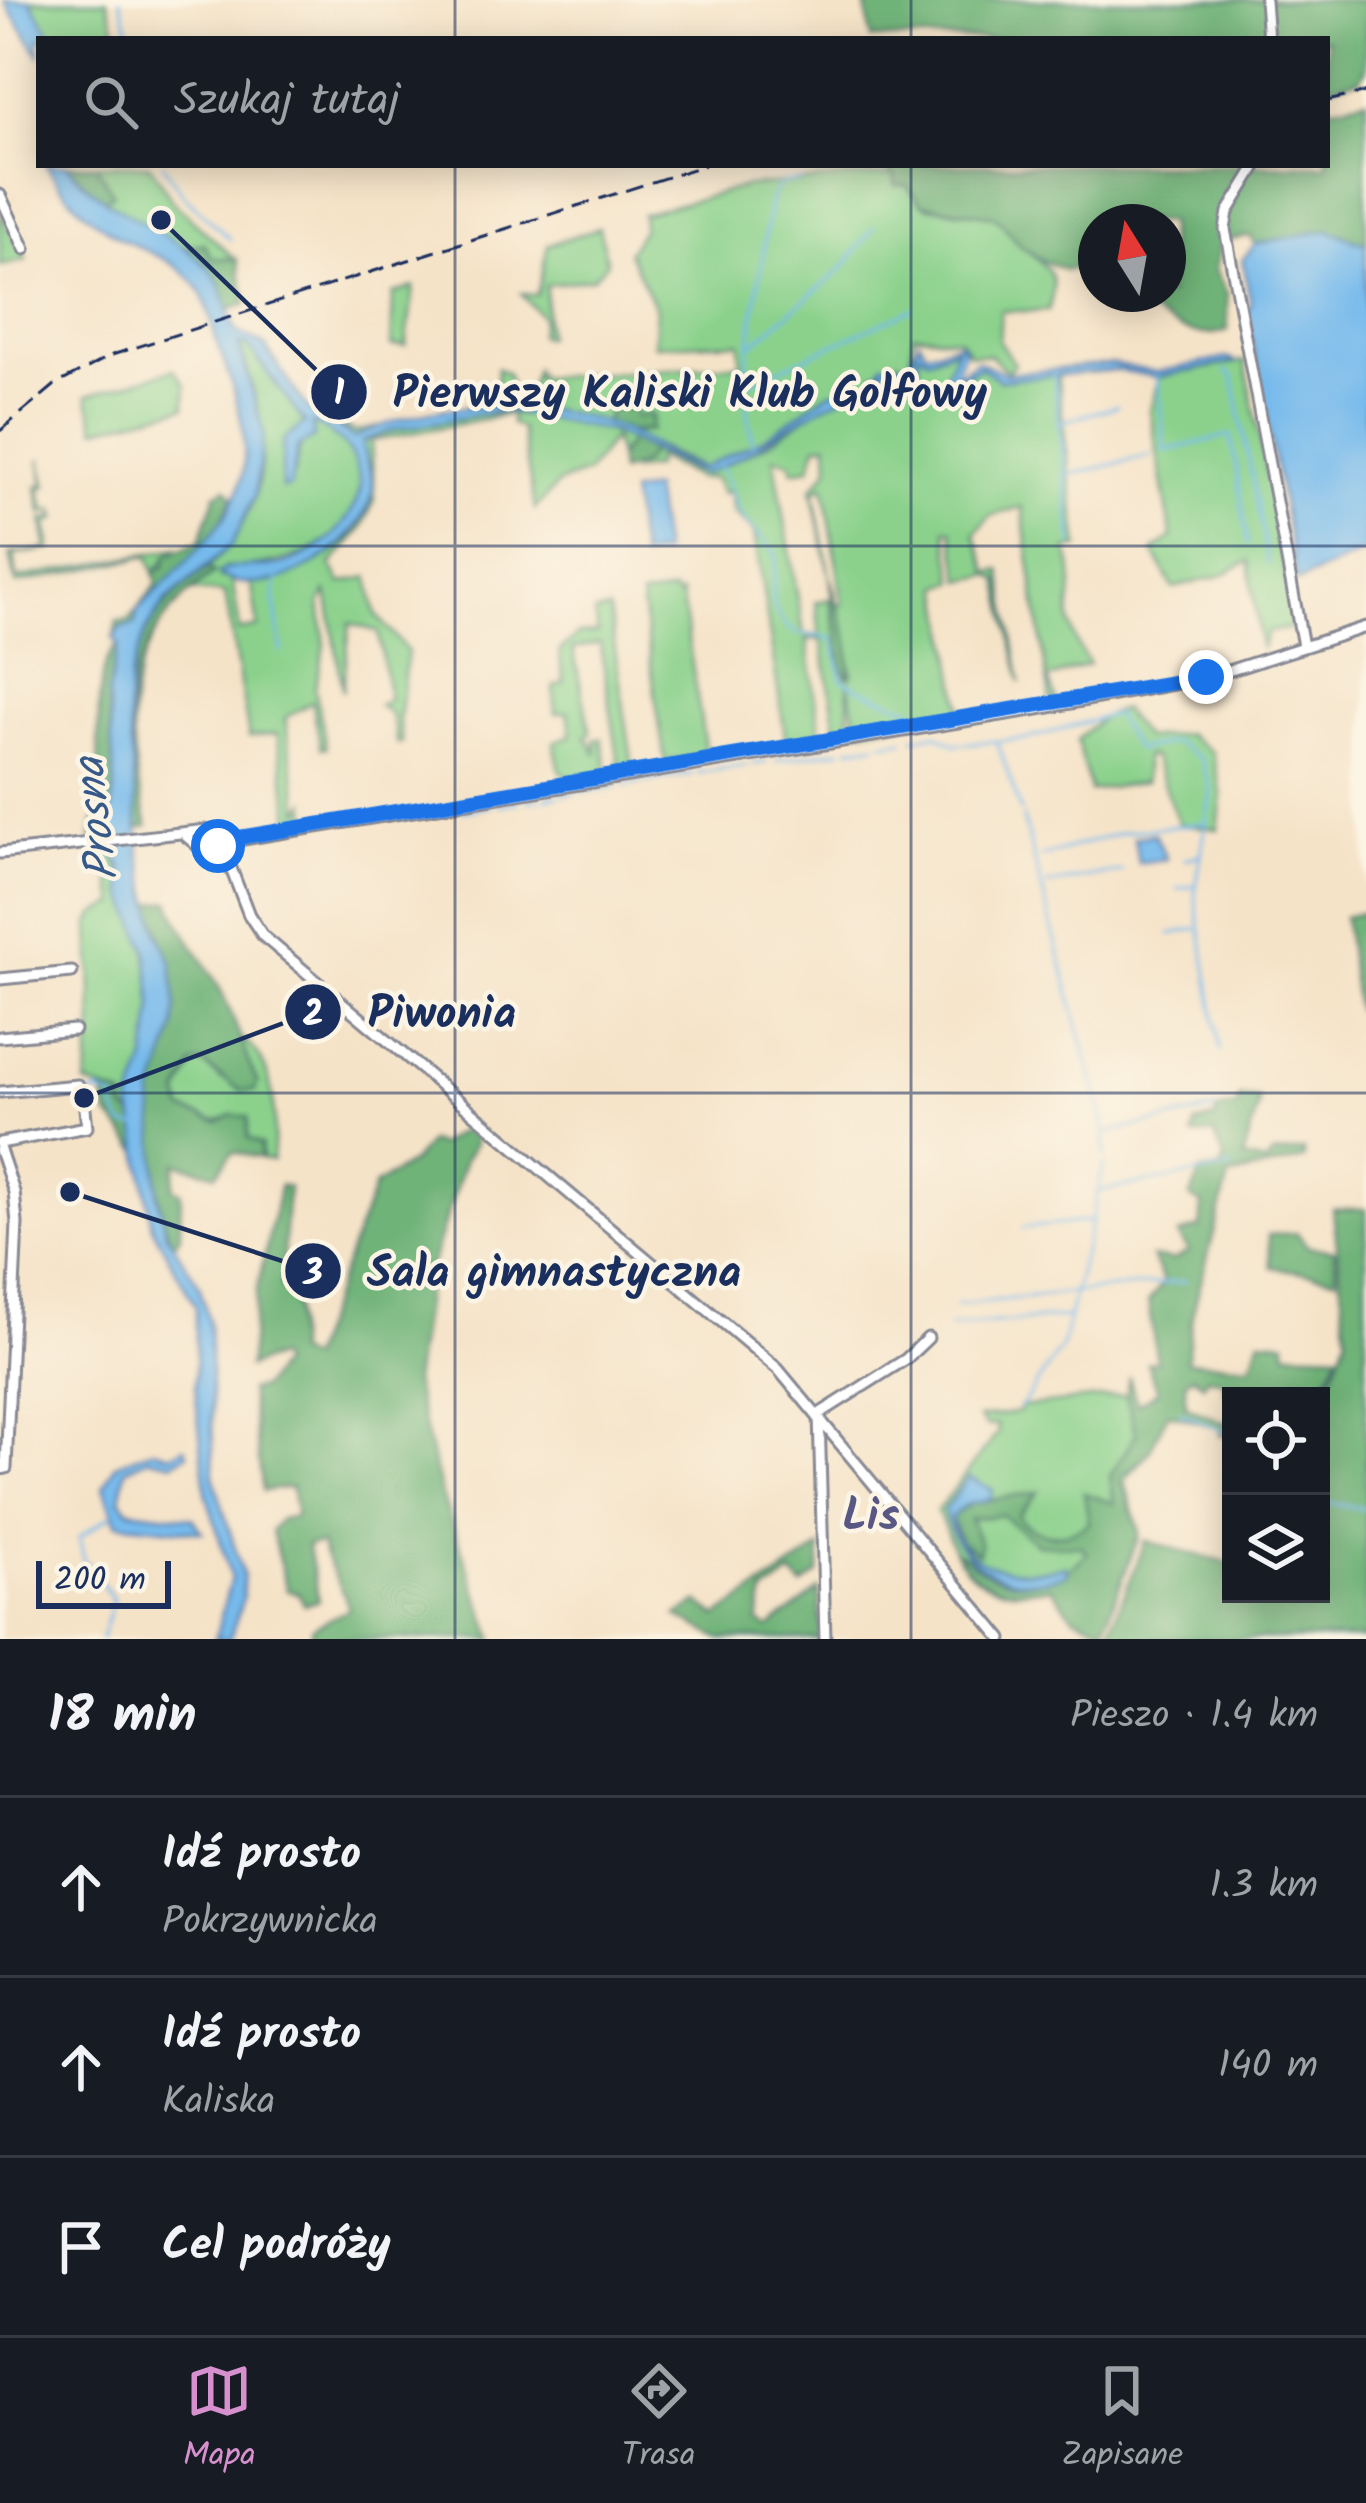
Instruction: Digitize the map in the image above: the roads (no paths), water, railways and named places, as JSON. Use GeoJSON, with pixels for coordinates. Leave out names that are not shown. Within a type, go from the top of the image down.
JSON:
{"type":"FeatureCollection","features":[{"type":"Feature","properties":{"kind":"street"},"geometry":{"type":"LineString","coordinates":[[1265,0],[1268,36]]}},
{"type":"Feature","properties":{"kind":"street"},"geometry":{"type":"LineString","coordinates":[[1255,168],[1231,206],[1225,234],[1303,646]]}},
{"type":"Feature","properties":{"kind":"street"},"geometry":{"type":"LineString","coordinates":[[0,195],[25,249]]}},
{"type":"Feature","properties":{"kind":"street"},"geometry":{"type":"LineString","coordinates":[[200,838],[204,851],[238,838],[992,717],[1206,677],[1366,627]]}},
{"type":"Feature","properties":{"kind":"street"},"geometry":{"type":"LineString","coordinates":[[0,853],[186,836],[217,843],[263,936],[766,1359],[819,1414],[1002,1639]]}},
{"type":"Feature","properties":{"kind":"street"},"geometry":{"type":"LineString","coordinates":[[228,859],[238,838]]}},
{"type":"Feature","properties":{"kind":"street"},"geometry":{"type":"LineString","coordinates":[[0,979],[72,972]]}},
{"type":"Feature","properties":{"kind":"street"},"geometry":{"type":"LineString","coordinates":[[0,1037],[74,1030]]}},
{"type":"Feature","properties":{"kind":"street"},"geometry":{"type":"LineString","coordinates":[[0,1092],[78,1084]]}},
{"type":"Feature","properties":{"kind":"street"},"geometry":{"type":"LineString","coordinates":[[3,1468],[16,1232],[14,1192],[0,1146],[87,1127],[85,1100]]}},
{"type":"Feature","properties":{"kind":"street"},"geometry":{"type":"LineString","coordinates":[[0,1234],[16,1232]]}},
{"type":"Feature","properties":{"kind":"street"},"geometry":{"type":"LineString","coordinates":[[819,1414],[906,1359],[928,1338]]}},
{"type":"Feature","properties":{"kind":"street"},"geometry":{"type":"LineString","coordinates":[[819,1414],[825,1639]]}},
{"type":"Feature","properties":{"kind":"water"},"geometry":{"type":"Polygon","coordinates":[[[4,0],[30,0],[52,36],[36,36],[36,50],[4,0]]]}},
{"type":"Feature","properties":{"kind":"water"},"geometry":{"type":"Polygon","coordinates":[[[48,168],[70,168],[102,197],[195,256],[220,284],[236,331],[264,345],[306,407],[354,438],[415,416],[513,407],[609,424],[702,468],[767,437],[829,393],[874,381],[883,363],[909,365],[919,340],[926,352],[961,342],[964,352],[954,376],[977,361],[1006,374],[1112,364],[1155,372],[1227,358],[1236,362],[1155,377],[1118,370],[1000,380],[980,367],[950,382],[946,373],[957,347],[928,358],[918,352],[919,369],[905,373],[897,367],[882,370],[880,386],[836,400],[703,474],[611,431],[503,410],[393,430],[363,441],[372,496],[349,535],[308,567],[261,583],[218,574],[231,568],[289,562],[317,548],[349,515],[361,486],[346,447],[312,423],[314,438],[298,447],[290,487],[282,488],[283,441],[305,423],[248,346],[239,344],[264,434],[255,495],[232,545],[166,600],[146,631],[130,676],[128,710],[140,854],[158,932],[172,962],[176,1007],[175,1028],[153,1096],[158,1198],[166,1233],[199,1285],[209,1322],[214,1478],[243,1575],[243,1598],[230,1639],[215,1639],[231,1578],[206,1492],[195,1387],[196,1307],[152,1227],[131,1102],[146,1061],[153,1007],[147,951],[124,893],[122,869],[109,831],[115,785],[108,693],[119,644],[113,639],[119,629],[135,625],[137,611],[220,524],[243,471],[244,438],[206,303],[196,285],[172,264],[117,236],[69,195],[48,168]]]}},
{"type":"Feature","properties":{"kind":"water"},"geometry":{"type":"Polygon","coordinates":[[[1328,230],[1366,244],[1366,551],[1297,582],[1246,310],[1251,306],[1243,259],[1255,244],[1328,230]]]}},
{"type":"Feature","properties":{"kind":"water"},"geometry":{"type":"Polygon","coordinates":[[[653,489],[663,553],[641,558],[630,493],[653,489]]]}},
{"type":"Feature","properties":{"kind":"water"},"geometry":{"type":"Polygon","coordinates":[[[1155,834],[1166,859],[1138,863],[1134,838],[1155,834]]]}},
{"type":"Feature","properties":{"kind":"water"},"geometry":{"type":"Polygon","coordinates":[[[185,1447],[188,1454],[173,1463],[149,1458],[126,1469],[120,1499],[129,1510],[193,1518],[202,1532],[117,1523],[104,1487],[116,1464],[154,1449],[170,1455],[185,1447]]]}},
{"type":"Feature","properties":{"kind":"water"},"geometry":{"type":"Polygon","coordinates":[[[969,1477],[993,1490],[990,1499],[965,1505],[951,1517],[966,1550],[995,1567],[1031,1571],[1066,1566],[1067,1574],[1025,1581],[989,1572],[974,1561],[951,1531],[944,1510],[969,1477]]]}},
{"type":"Feature","properties":{"kind":"waterway"},"geometry":{"type":"LineString","coordinates":[[120,0],[131,36]]}},
{"type":"Feature","properties":{"kind":"waterway"},"geometry":{"type":"LineString","coordinates":[[165,168],[184,196],[230,239]]}},
{"type":"Feature","properties":{"kind":"waterway"},"geometry":{"type":"LineString","coordinates":[[753,445],[744,385],[771,198],[781,183],[800,181]]}},
{"type":"Feature","properties":{"kind":"waterway"},"geometry":{"type":"LineString","coordinates":[[751,345],[842,269],[874,227]]}},
{"type":"Feature","properties":{"kind":"waterway"},"geometry":{"type":"LineString","coordinates":[[744,385],[912,309]]}},
{"type":"Feature","properties":{"kind":"waterway"},"geometry":{"type":"LineString","coordinates":[[1226,371],[1233,376],[1268,564]]}},
{"type":"Feature","properties":{"kind":"waterway"},"geometry":{"type":"LineString","coordinates":[[1054,374],[1073,545]]}},
{"type":"Feature","properties":{"kind":"waterway"},"geometry":{"type":"LineString","coordinates":[[1157,374],[1165,451],[1231,435],[1248,544]]}},
{"type":"Feature","properties":{"kind":"waterway"},"geometry":{"type":"LineString","coordinates":[[1061,422],[1117,406]]}},
{"type":"Feature","properties":{"kind":"waterway"},"geometry":{"type":"LineString","coordinates":[[1066,476],[1152,455]]}},
{"type":"Feature","properties":{"kind":"waterway"},"geometry":{"type":"LineString","coordinates":[[718,464],[740,514],[753,529]]}},
{"type":"Feature","properties":{"kind":"waterway"},"geometry":{"type":"LineString","coordinates":[[755,531],[776,553],[774,605],[793,631]]}},
{"type":"Feature","properties":{"kind":"waterway"},"geometry":{"type":"LineString","coordinates":[[278,577],[274,595],[282,652]]}},
{"type":"Feature","properties":{"kind":"waterway"},"geometry":{"type":"LineString","coordinates":[[797,633],[834,639],[842,679],[928,718]]}},
{"type":"Feature","properties":{"kind":"waterway"},"geometry":{"type":"LineString","coordinates":[[997,741],[1027,739],[1114,714],[1136,750],[1174,742],[1201,759],[1211,791],[1195,894],[1220,1050]]}},
{"type":"Feature","properties":{"kind":"waterway"},"geometry":{"type":"LineString","coordinates":[[914,738],[936,734],[955,744],[997,741],[1021,812]]}},
{"type":"Feature","properties":{"kind":"waterway"},"geometry":{"type":"LineString","coordinates":[[883,743],[903,740]]}},
{"type":"Feature","properties":{"kind":"waterway"},"geometry":{"type":"LineString","coordinates":[[849,748],[877,744]]}},
{"type":"Feature","properties":{"kind":"waterway"},"geometry":{"type":"LineString","coordinates":[[776,760],[840,750]]}},
{"type":"Feature","properties":{"kind":"waterway"},"geometry":{"type":"LineString","coordinates":[[753,764],[767,762]]}},
{"type":"Feature","properties":{"kind":"waterway"},"geometry":{"type":"LineString","coordinates":[[698,773],[747,765]]}},
{"type":"Feature","properties":{"kind":"waterway"},"geometry":{"type":"LineString","coordinates":[[625,785],[692,774]]}},
{"type":"Feature","properties":{"kind":"waterway"},"geometry":{"type":"LineString","coordinates":[[583,792],[617,786]]}},
{"type":"Feature","properties":{"kind":"waterway"},"geometry":{"type":"LineString","coordinates":[[562,795],[575,793]]}},
{"type":"Feature","properties":{"kind":"waterway"},"geometry":{"type":"LineString","coordinates":[[546,798],[557,796]]}},
{"type":"Feature","properties":{"kind":"waterway"},"geometry":{"type":"LineString","coordinates":[[528,801],[534,800]]}},
{"type":"Feature","properties":{"kind":"waterway"},"geometry":{"type":"LineString","coordinates":[[499,805],[519,802]]}},
{"type":"Feature","properties":{"kind":"waterway"},"geometry":{"type":"LineString","coordinates":[[462,811],[491,806]]}},
{"type":"Feature","properties":{"kind":"waterway"},"geometry":{"type":"LineString","coordinates":[[1023,818],[1104,1122],[1105,1156]]}},
{"type":"Feature","properties":{"kind":"waterway"},"geometry":{"type":"LineString","coordinates":[[1041,857],[1123,832],[1205,823]]}},
{"type":"Feature","properties":{"kind":"waterway"},"geometry":{"type":"LineString","coordinates":[[1185,859],[1200,855]]}},
{"type":"Feature","properties":{"kind":"waterway"},"geometry":{"type":"LineString","coordinates":[[1047,885],[1122,871]]}},
{"type":"Feature","properties":{"kind":"waterway"},"geometry":{"type":"LineString","coordinates":[[1178,889],[1194,886]]}},
{"type":"Feature","properties":{"kind":"waterway"},"geometry":{"type":"LineString","coordinates":[[1170,934],[1197,929]]}},
{"type":"Feature","properties":{"kind":"waterway"},"geometry":{"type":"LineString","coordinates":[[0,1099],[84,1098],[99,1092],[116,1100],[114,1108],[124,1126],[140,1127]]}},
{"type":"Feature","properties":{"kind":"waterway"},"geometry":{"type":"LineString","coordinates":[[1106,1133],[1215,1110]]}},
{"type":"Feature","properties":{"kind":"waterway"},"geometry":{"type":"LineString","coordinates":[[1021,1407],[1062,1347],[1104,1165]]}},
{"type":"Feature","properties":{"kind":"waterway"},"geometry":{"type":"LineString","coordinates":[[1099,1191],[1232,1168]]}},
{"type":"Feature","properties":{"kind":"waterway"},"geometry":{"type":"LineString","coordinates":[[1023,1228],[1092,1221]]}},
{"type":"Feature","properties":{"kind":"waterway"},"geometry":{"type":"LineString","coordinates":[[956,1305],[1186,1281]]}},
{"type":"Feature","properties":{"kind":"waterway"},"geometry":{"type":"LineString","coordinates":[[950,1327],[1068,1317]]}},
{"type":"Feature","properties":{"kind":"waterway"},"geometry":{"type":"LineString","coordinates":[[1180,1412],[1222,1430]]}},
{"type":"Feature","properties":{"kind":"waterway"},"geometry":{"type":"LineString","coordinates":[[1323,1495],[1330,1503],[1366,1509]]}},
{"type":"Feature","properties":{"kind":"waterway"},"geometry":{"type":"LineString","coordinates":[[101,1639],[113,1599],[84,1560],[79,1537],[111,1516]]}},
{"type":"Feature","properties":{"kind":"railway"},"geometry":{"type":"LineString","coordinates":[[1330,100],[1366,92]]}},
{"type":"Feature","properties":{"kind":"railway"},"geometry":{"type":"LineString","coordinates":[[0,431],[55,385],[112,355],[696,168]]}},
{"type":"Feature","properties":{"kind":"place","name":"Pierwszy Kaliski Klub Golfowy"},"geometry":{"type":"Point","coordinates":[161,220]}},
{"type":"Feature","properties":{"kind":"place","name":"Piwonia"},"geometry":{"type":"Point","coordinates":[84,1098]}},
{"type":"Feature","properties":{"kind":"place","name":"Sala gimnastyczna"},"geometry":{"type":"Point","coordinates":[70,1192]}},
{"type":"Feature","properties":{"kind":"district","name":"Lis"},"geometry":{"type":"Point","coordinates":[871,1518]}},
{"type":"Feature","properties":{"kind":"water label","name":"Prosna"},"geometry":{"type":"Point","coordinates":[98,819]}}]}
